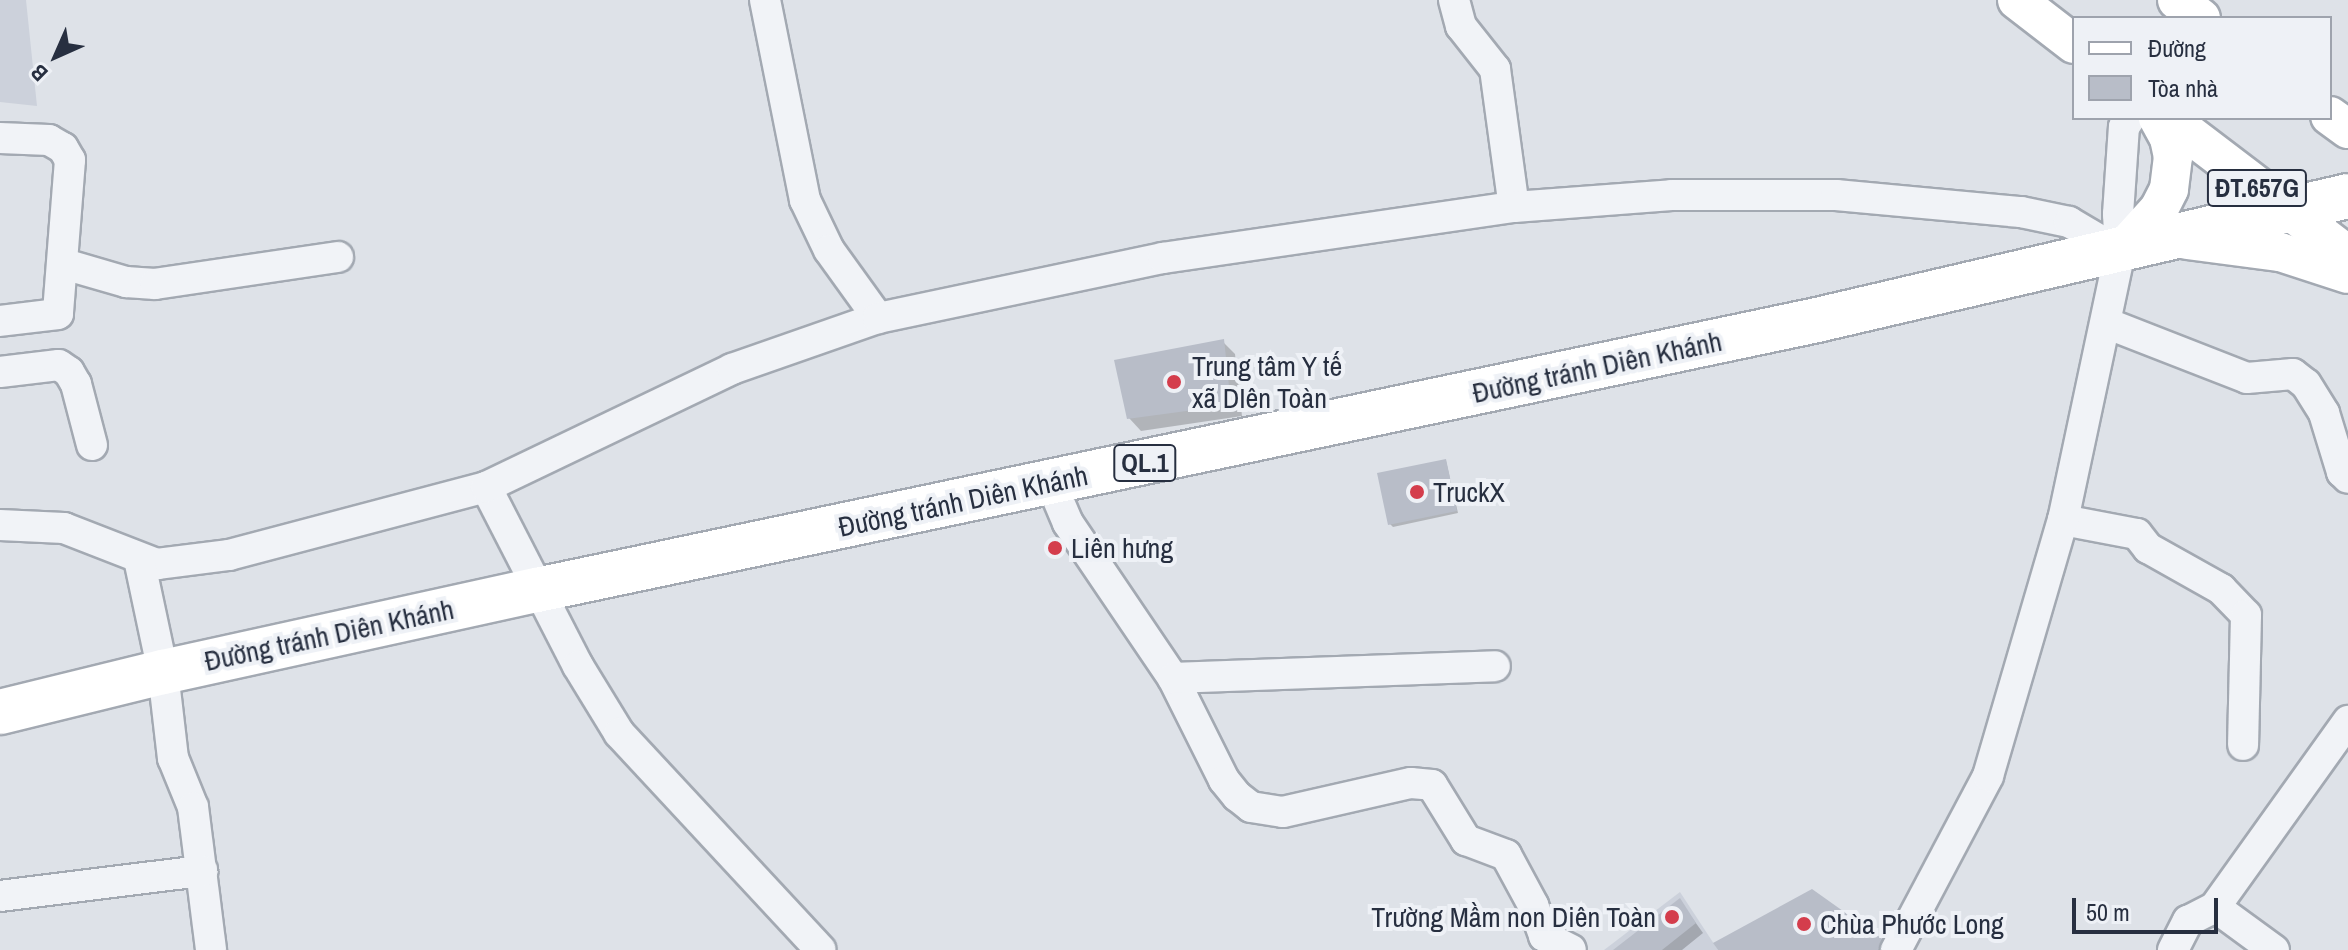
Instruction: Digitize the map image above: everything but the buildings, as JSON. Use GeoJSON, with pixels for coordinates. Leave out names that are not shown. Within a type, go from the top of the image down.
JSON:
{"type":"FeatureCollection","features":[{"type":"Feature","properties":{"kind":"highway","name":"Đường tránh Diên Khánh"},"geometry":{"type":"LineString","coordinates":[[0,712],[163,672],[537,590],[1051,483],[2120,252],[2289,213],[2348,196]]}},
{"type":"Feature","properties":{"kind":"main road"},"geometry":{"type":"LineString","coordinates":[[2017,0],[2072,42]]}},
{"type":"Feature","properties":{"kind":"main road"},"geometry":{"type":"LineString","coordinates":[[2177,0],[2198,16]]}},
{"type":"Feature","properties":{"kind":"main road"},"geometry":{"type":"LineString","coordinates":[[2120,252],[2159,209],[2169,189],[2173,157],[2169,138],[2159,120]]}},
{"type":"Feature","properties":{"kind":"main road","name":"ĐT.657G"},"geometry":{"type":"LineString","coordinates":[[2171,120],[2348,255]]}},
{"type":"Feature","properties":{"kind":"main road"},"geometry":{"type":"LineString","coordinates":[[2168,240],[2209,240],[2280,252],[2348,274]]}},
{"type":"Feature","properties":{"kind":"street"},"geometry":{"type":"LineString","coordinates":[[765,0],[805,200],[829,250],[878,318]]}},
{"type":"Feature","properties":{"kind":"street"},"geometry":{"type":"LineString","coordinates":[[1454,0],[1461,26],[1495,69],[1514,207]]}},
{"type":"Feature","properties":{"kind":"street"},"geometry":{"type":"LineString","coordinates":[[1896,950],[1988,776],[2063,520],[2120,252],[2118,214],[2124,127],[2129,120]]}},
{"type":"Feature","properties":{"kind":"street"},"geometry":{"type":"LineString","coordinates":[[0,138],[49,140],[68,154],[64,264],[58,314],[0,321]]}},
{"type":"Feature","properties":{"kind":"street"},"geometry":{"type":"LineString","coordinates":[[0,525],[64,528],[157,564],[179,564],[218,557],[486,487],[732,369],[878,318],[1163,258],[1514,207],[1672,195],[1836,195],[2021,212],[2069,222],[2120,252]]}},
{"type":"Feature","properties":{"kind":"street"},"geometry":{"type":"LineString","coordinates":[[64,264],[126,282],[155,284],[338,257]]}},
{"type":"Feature","properties":{"kind":"street"},"geometry":{"type":"LineString","coordinates":[[2106,323],[2247,378],[2293,374],[2306,384],[2324,413],[2342,472],[2348,478]]}},
{"type":"Feature","properties":{"kind":"street"},"geometry":{"type":"LineString","coordinates":[[0,372],[59,365],[69,372],[76,384],[92,445]]}},
{"type":"Feature","properties":{"kind":"street"},"geometry":{"type":"LineString","coordinates":[[1051,483],[1068,523],[1173,678],[1224,780],[1251,807],[1283,812],[1411,783],[1432,785],[1466,840],[1484,849],[1501,850],[1506,855],[1533,905],[1544,936],[1571,950]]}},
{"type":"Feature","properties":{"kind":"street"},"geometry":{"type":"LineString","coordinates":[[486,487],[537,590],[619,733],[821,950]]}},
{"type":"Feature","properties":{"kind":"street"},"geometry":{"type":"LineString","coordinates":[[2063,520],[2137,534],[2148,548],[2221,589],[2246,615],[2243,745]]}},
{"type":"Feature","properties":{"kind":"street"},"geometry":{"type":"LineString","coordinates":[[139,559],[163,672],[173,758],[193,807],[211,950]]}},
{"type":"Feature","properties":{"kind":"street"},"geometry":{"type":"LineString","coordinates":[[1173,678],[1495,666]]}},
{"type":"Feature","properties":{"kind":"street"},"geometry":{"type":"LineString","coordinates":[[2173,950],[2188,921],[2215,907],[2348,721]]}},
{"type":"Feature","properties":{"kind":"street"},"geometry":{"type":"LineString","coordinates":[[0,896],[202,871]]}},
{"type":"Feature","properties":{"kind":"street"},"geometry":{"type":"LineString","coordinates":[[2215,907],[2274,950]]}},
{"type":"Feature","properties":{"kind":"shaded area"},"geometry":{"type":"Polygon","coordinates":[[[0,0],[26,0],[37,106],[0,102],[0,0]]]}},
{"type":"Feature","properties":{"kind":"shaded area","name":"Trường Mầm non Diên Toàn"},"geometry":{"type":"Polygon","coordinates":[[[1680,892],[1718,950],[1604,950],[1680,892]]]}},
{"type":"Feature","properties":{"kind":"place","name":"Trung tâm Y tế xã DIên Toàn"},"geometry":{"type":"Point","coordinates":[1174,382]}},
{"type":"Feature","properties":{"kind":"place","name":"TruckX"},"geometry":{"type":"Point","coordinates":[1417,492]}},
{"type":"Feature","properties":{"kind":"place","name":"Liên hưng"},"geometry":{"type":"Point","coordinates":[1055,548]}},
{"type":"Feature","properties":{"kind":"place","name":"Trường Mầm non Diên Toàn"},"geometry":{"type":"Point","coordinates":[1672,917]}},
{"type":"Feature","properties":{"kind":"place","name":"Chùa Phước Long"},"geometry":{"type":"Point","coordinates":[1804,924]}}]}
